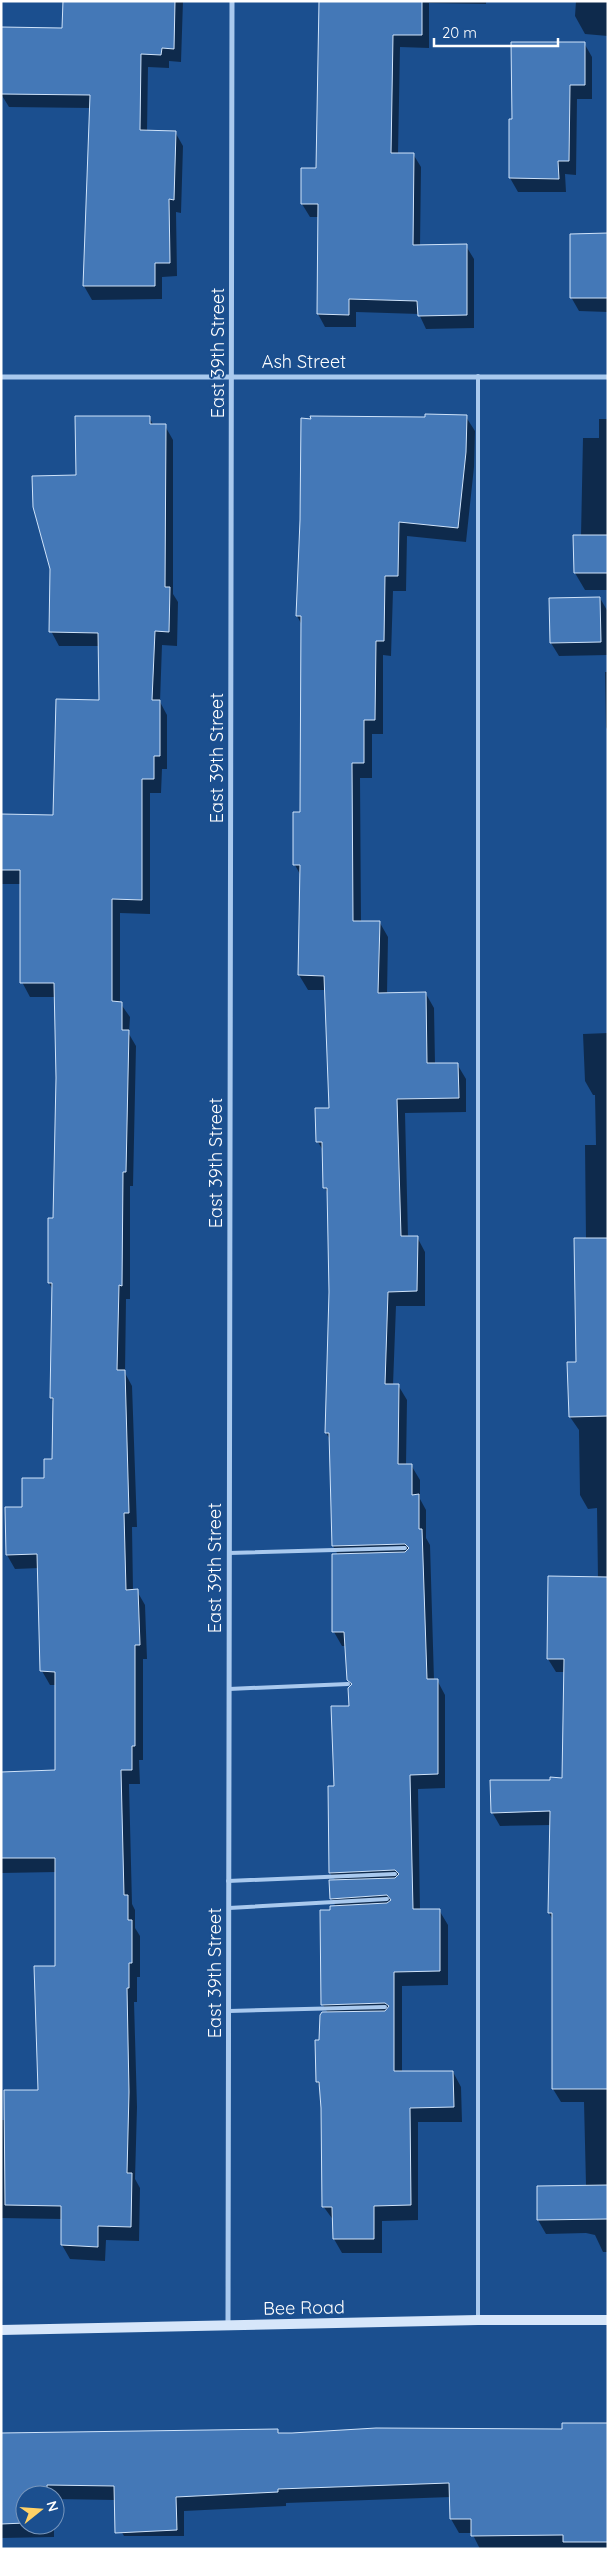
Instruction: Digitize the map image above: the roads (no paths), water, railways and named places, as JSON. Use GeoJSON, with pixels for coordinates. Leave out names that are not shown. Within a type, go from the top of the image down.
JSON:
{"type":"FeatureCollection","features":[{"type":"Feature","properties":{"kind":"main road","name":"Bee Road"},"geometry":{"type":"LineString","coordinates":[[1,2330],[478,2320],[608,2320]]}},
{"type":"Feature","properties":{"kind":"street","name":"East 39th Street"},"geometry":{"type":"LineString","coordinates":[[228,2326],[232,1]]}},
{"type":"Feature","properties":{"kind":"street","name":"Ash Street"},"geometry":{"type":"LineString","coordinates":[[1,377],[608,377]]}},
{"type":"Feature","properties":{"kind":"lane"},"geometry":{"type":"LineString","coordinates":[[478,376],[478,2320]]}},
{"type":"Feature","properties":{"kind":"lane"},"geometry":{"type":"LineString","coordinates":[[229,1553],[406,1548]]}},
{"type":"Feature","properties":{"kind":"lane"},"geometry":{"type":"LineString","coordinates":[[229,1688],[348,1684]]}},
{"type":"Feature","properties":{"kind":"lane"},"geometry":{"type":"LineString","coordinates":[[228,1881],[395,1874]]}},
{"type":"Feature","properties":{"kind":"lane"},"geometry":{"type":"LineString","coordinates":[[229,1908],[387,1899]]}},
{"type":"Feature","properties":{"kind":"lane"},"geometry":{"type":"LineString","coordinates":[[229,2011],[385,2007]]}}]}
